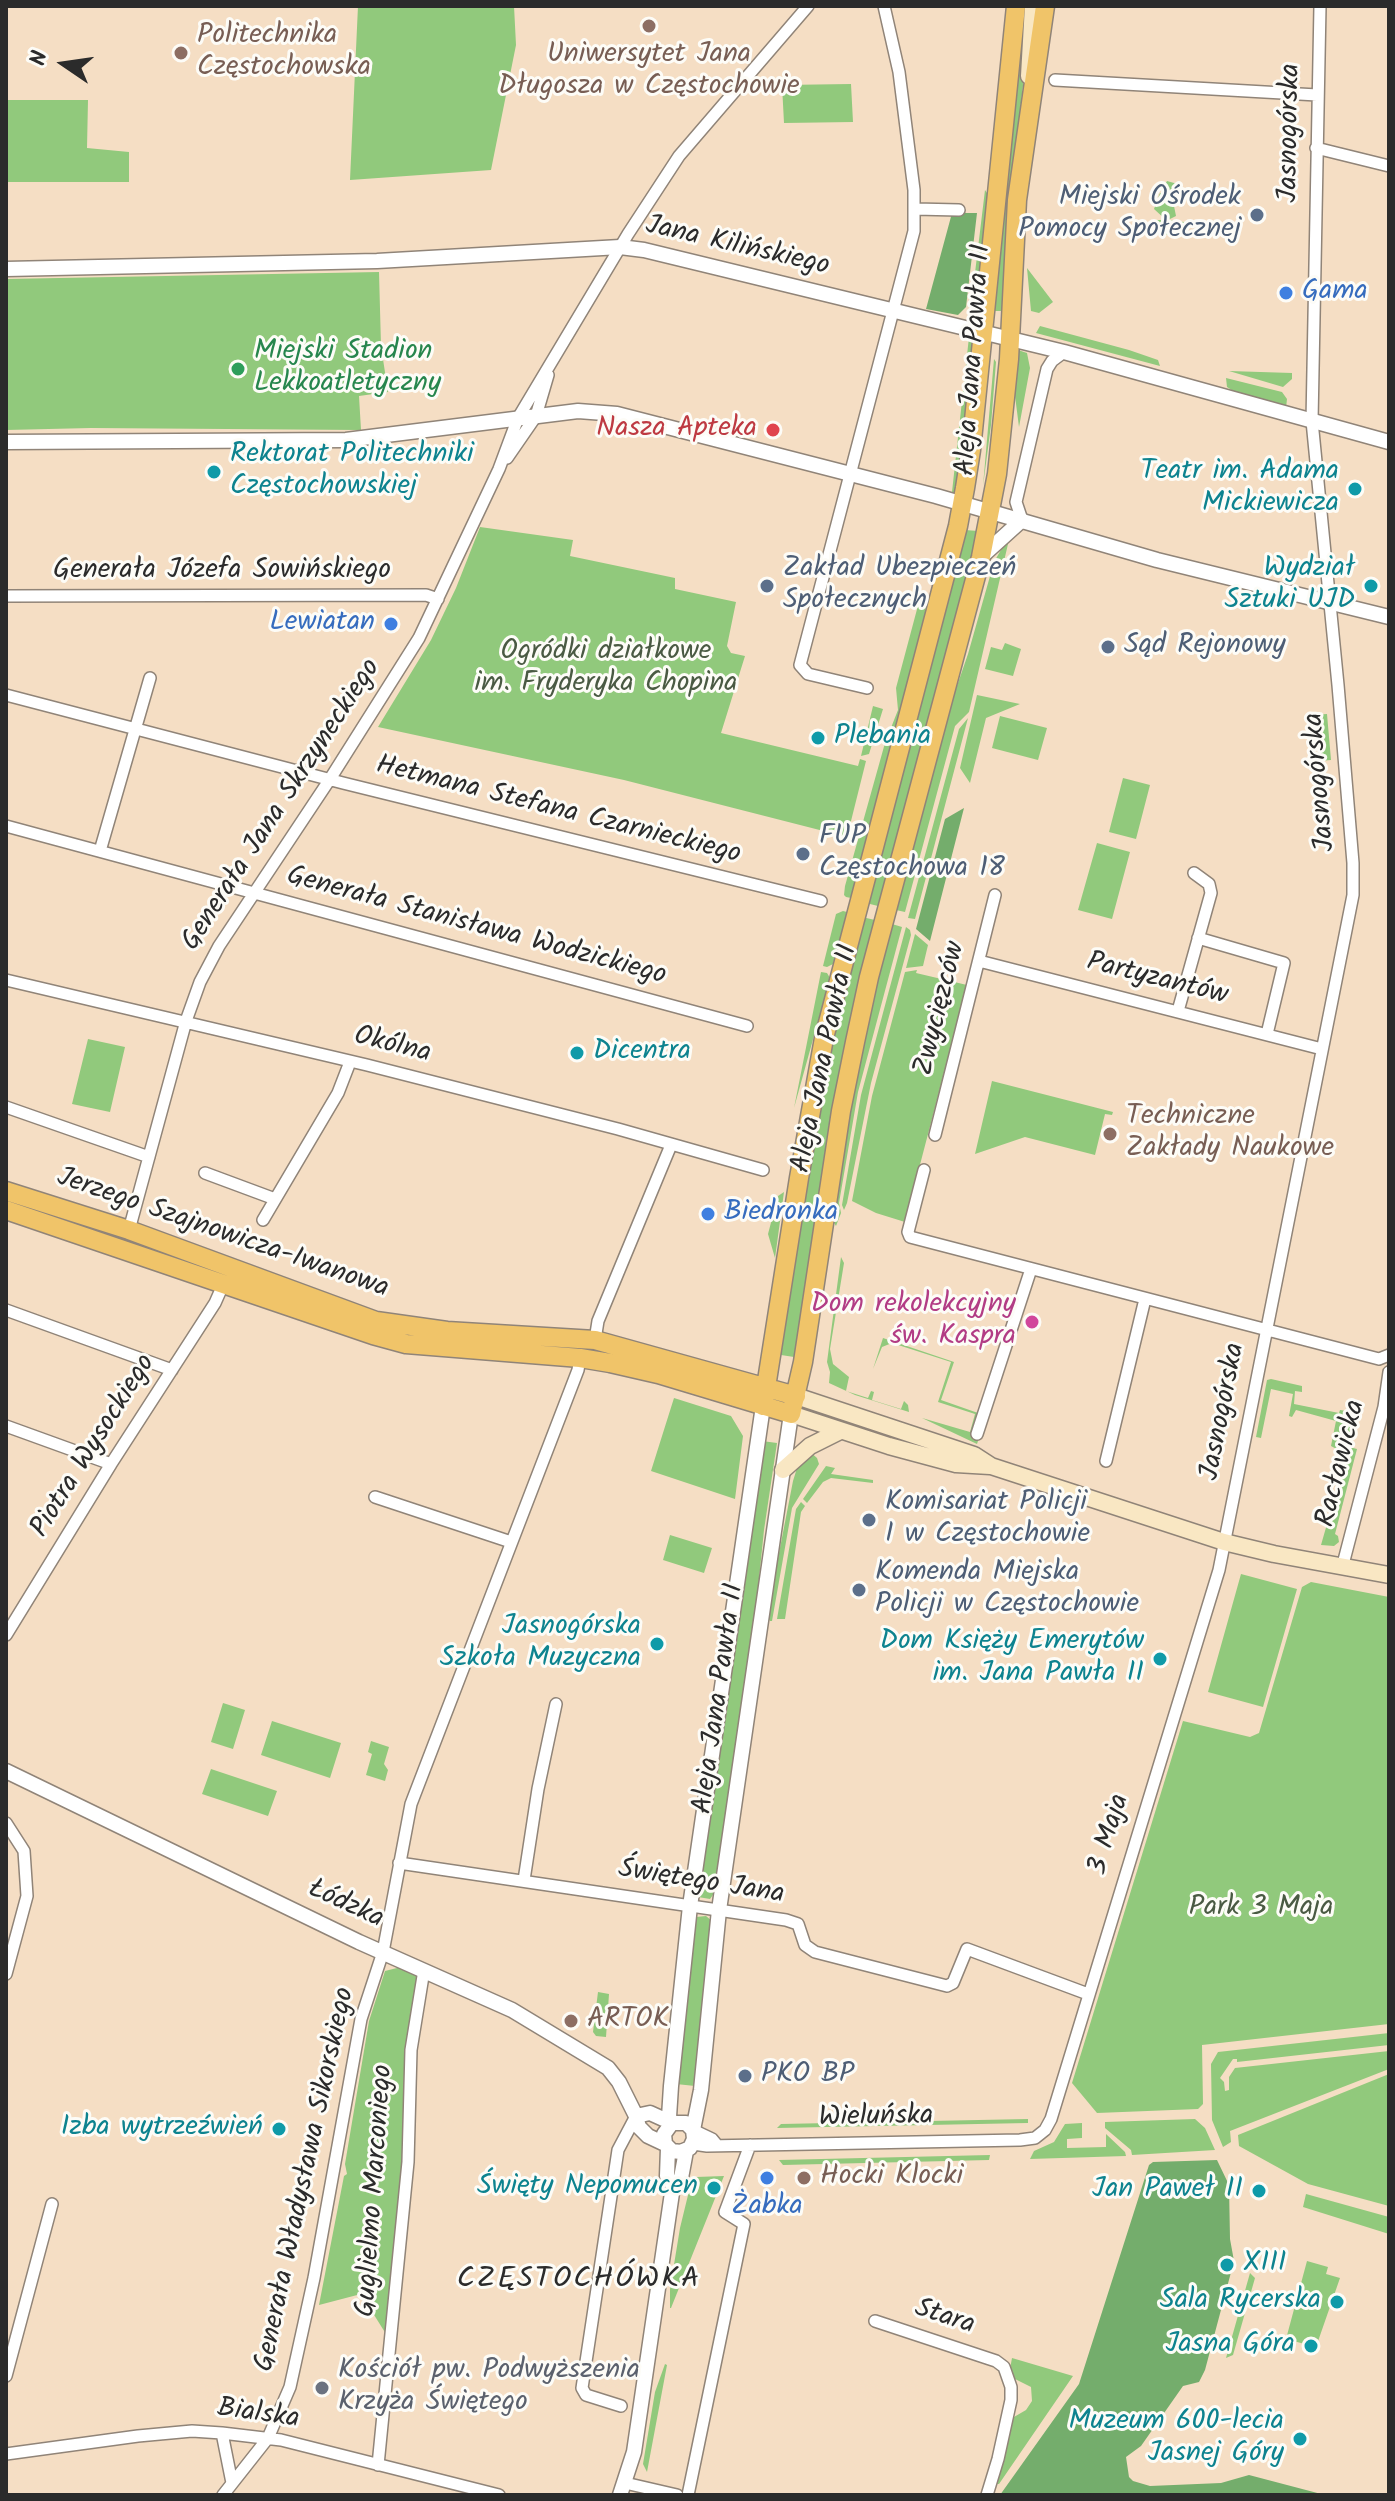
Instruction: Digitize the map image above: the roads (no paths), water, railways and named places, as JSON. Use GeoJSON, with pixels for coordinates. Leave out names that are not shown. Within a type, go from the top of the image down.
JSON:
{"type":"FeatureCollection","features":[{"type":"Feature","properties":{"kind":"main road","name":"Aleja Jana Pawła II"},"geometry":{"type":"LineString","coordinates":[[763,1406],[824,1038],[962,503],[971,450],[1016,6]]}},
{"type":"Feature","properties":{"kind":"main road"},"geometry":{"type":"LineString","coordinates":[[1029,109],[1033,6]]}},
{"type":"Feature","properties":{"kind":"main road","name":"Aleja Jana Pawła II"},"geometry":{"type":"LineString","coordinates":[[794,1405],[841,1111],[858,1029],[981,557],[1003,440],[1013,237],[1045,6]]}},
{"type":"Feature","properties":{"kind":"main road","name":"Jerzego Szajnowicza-Iwanowa"},"geometry":{"type":"LineString","coordinates":[[6,1191],[129,1230],[376,1321],[447,1331],[595,1340],[766,1387],[794,1405]]}},
{"type":"Feature","properties":{"kind":"main road","name":"Jerzego Szajnowicza-Iwanowa"},"geometry":{"type":"LineString","coordinates":[[6,1210],[334,1324],[406,1344],[580,1358],[658,1374],[763,1406],[794,1405]]}},
{"type":"Feature","properties":{"kind":"main road"},"geometry":{"type":"LineString","coordinates":[[794,1405],[840,1431],[956,1464],[991,1466],[1224,1542],[1389,1575]]}},
{"type":"Feature","properties":{"kind":"main road"},"geometry":{"type":"LineString","coordinates":[[794,1405],[974,1455],[991,1466]]}},
{"type":"Feature","properties":{"kind":"main road"},"geometry":{"type":"LineString","coordinates":[[783,1470],[810,1446],[840,1431]]}},
{"type":"Feature","properties":{"kind":"street"},"geometry":{"type":"LineString","coordinates":[[552,359],[679,156],[808,6]]}},
{"type":"Feature","properties":{"kind":"street"},"geometry":{"type":"LineString","coordinates":[[867,688],[808,674],[800,669],[800,665],[914,231],[915,209],[899,72],[884,6]]}},
{"type":"Feature","properties":{"kind":"street","name":"Jasnogórska"},"geometry":{"type":"LineString","coordinates":[[1224,1542],[1351,910],[1354,880],[1312,421],[1320,6]]}},
{"type":"Feature","properties":{"kind":"street"},"geometry":{"type":"LineString","coordinates":[[1055,80],[1317,95]]}},
{"type":"Feature","properties":{"kind":"street"},"geometry":{"type":"LineString","coordinates":[[1316,148],[1389,166]]}},
{"type":"Feature","properties":{"kind":"street"},"geometry":{"type":"LineString","coordinates":[[915,209],[959,210]]}},
{"type":"Feature","properties":{"kind":"street","name":"Jana Kilińskiego"},"geometry":{"type":"LineString","coordinates":[[6,269],[377,261],[620,247],[644,250],[1064,352],[1389,442]]}},
{"type":"Feature","properties":{"kind":"street"},"geometry":{"type":"LineString","coordinates":[[1022,520],[1016,502],[1047,369],[1064,352]]}},
{"type":"Feature","properties":{"kind":"street","name":"Generała Jana Skrzyneckiego"},"geometry":{"type":"LineString","coordinates":[[499,469],[536,416],[552,359]]}},
{"type":"Feature","properties":{"kind":"street","name":"Generała Jana Skrzyneckiego"},"geometry":{"type":"LineString","coordinates":[[129,1230],[186,1021],[200,982],[219,946],[419,638],[499,469],[518,418],[552,359]]}},
{"type":"Feature","properties":{"kind":"street"},"geometry":{"type":"LineString","coordinates":[[6,442],[346,440],[578,411],[617,414],[962,503],[1142,556],[1389,617]]}},
{"type":"Feature","properties":{"kind":"street"},"geometry":{"type":"LineString","coordinates":[[981,557],[1022,520]]}},
{"type":"Feature","properties":{"kind":"street","name":"Generała Józefa Sowińskiego"},"geometry":{"type":"LineString","coordinates":[[6,596],[426,595],[438,599]]}},
{"type":"Feature","properties":{"kind":"street"},"geometry":{"type":"LineString","coordinates":[[100,851],[150,678]]}},
{"type":"Feature","properties":{"kind":"street","name":"Hetmana Stefana Czarnieckiego"},"geometry":{"type":"LineString","coordinates":[[6,695],[821,901]]}},
{"type":"Feature","properties":{"kind":"street","name":"Generała Stanisława Wodzickiego"},"geometry":{"type":"LineString","coordinates":[[6,826],[747,1026]]}},
{"type":"Feature","properties":{"kind":"street"},"geometry":{"type":"LineString","coordinates":[[1178,1011],[1211,887],[1194,873]]}},
{"type":"Feature","properties":{"kind":"street","name":"Zwycięzców"},"geometry":{"type":"LineString","coordinates":[[935,1135],[995,895]]}},
{"type":"Feature","properties":{"kind":"street"},"geometry":{"type":"LineString","coordinates":[[1198,938],[1284,963],[1267,1034]]}},
{"type":"Feature","properties":{"kind":"street","name":"Partyzantów"},"geometry":{"type":"LineString","coordinates":[[979,961],[1322,1049]]}},
{"type":"Feature","properties":{"kind":"street","name":"Okólna"},"geometry":{"type":"LineString","coordinates":[[6,980],[186,1021],[618,1129],[763,1170]]}},
{"type":"Feature","properties":{"kind":"street"},"geometry":{"type":"LineString","coordinates":[[263,1220],[338,1093],[350,1062]]}},
{"type":"Feature","properties":{"kind":"street"},"geometry":{"type":"LineString","coordinates":[[6,1107],[149,1157]]}},
{"type":"Feature","properties":{"kind":"street"},"geometry":{"type":"LineString","coordinates":[[595,1340],[598,1321],[671,1145]]}},
{"type":"Feature","properties":{"kind":"street"},"geometry":{"type":"LineString","coordinates":[[924,1170],[908,1232],[910,1237],[1379,1359],[1389,1355]]}},
{"type":"Feature","properties":{"kind":"street"},"geometry":{"type":"LineString","coordinates":[[205,1173],[275,1199]]}},
{"type":"Feature","properties":{"kind":"street"},"geometry":{"type":"LineString","coordinates":[[977,1434],[1031,1269]]}},
{"type":"Feature","properties":{"kind":"street","name":"Piotra Wysockiego"},"geometry":{"type":"LineString","coordinates":[[6,1635],[215,1303],[223,1285]]}},
{"type":"Feature","properties":{"kind":"street"},"geometry":{"type":"LineString","coordinates":[[1106,1461],[1145,1299]]}},
{"type":"Feature","properties":{"kind":"street"},"geometry":{"type":"LineString","coordinates":[[6,1310],[172,1370]]}},
{"type":"Feature","properties":{"kind":"street","name":"Generała Władysława Sikorskiego"},"geometry":{"type":"LineString","coordinates":[[223,2495],[268,2438],[290,2387],[302,2340],[361,2019],[383,1952],[411,1804],[580,1358]]}},
{"type":"Feature","properties":{"kind":"street","name":"Racławicka"},"geometry":{"type":"LineString","coordinates":[[1342,1568],[1384,1407],[1389,1372]]}},
{"type":"Feature","properties":{"kind":"street","name":"Aleja Jana Pawła II"},"geometry":{"type":"LineString","coordinates":[[622,2489],[634,2452],[673,2186],[681,2178],[701,2090],[719,1910],[794,1405]]}},
{"type":"Feature","properties":{"kind":"street","name":"Aleja Jana Pawła II"},"geometry":{"type":"LineString","coordinates":[[672,2123],[669,2117],[671,2086],[690,1906],[763,1406]]}},
{"type":"Feature","properties":{"kind":"street"},"geometry":{"type":"LineString","coordinates":[[6,1426],[111,1464]]}},
{"type":"Feature","properties":{"kind":"street"},"geometry":{"type":"LineString","coordinates":[[375,1497],[511,1542]]}},
{"type":"Feature","properties":{"kind":"street","name":"3 Maja"},"geometry":{"type":"LineString","coordinates":[[1035,2138],[1045,2130],[1051,2119],[1219,1570],[1224,1542]]}},
{"type":"Feature","properties":{"kind":"street"},"geometry":{"type":"LineString","coordinates":[[524,1880],[538,1789],[556,1704]]}},
{"type":"Feature","properties":{"kind":"street","name":"Łódzka"},"geometry":{"type":"LineString","coordinates":[[6,1771],[383,1952],[512,2010],[608,2068],[619,2082],[639,2127],[645,2134],[667,2146]]}},
{"type":"Feature","properties":{"kind":"street"},"geometry":{"type":"LineString","coordinates":[[6,1823],[24,1851],[27,1896],[6,1974]]}},
{"type":"Feature","properties":{"kind":"street","name":"Świętego Jana"},"geometry":{"type":"LineString","coordinates":[[399,1863],[786,1920],[798,1924],[805,1945],[815,1952],[947,1986],[953,1983],[967,1949],[1088,1994]]}},
{"type":"Feature","properties":{"kind":"street","name":"Guglielmo Marconiego"},"geometry":{"type":"LineString","coordinates":[[378,2465],[408,2162],[411,2050],[424,1970]]}},
{"type":"Feature","properties":{"kind":"street"},"geometry":{"type":"LineString","coordinates":[[621,2406],[586,2395],[582,2388],[618,2150],[636,2116],[650,2113],[672,2123],[686,2123],[691,2142],[677,2152],[667,2146],[664,2134],[672,2123]]}},
{"type":"Feature","properties":{"kind":"street","name":"Wieluńska"},"geometry":{"type":"LineString","coordinates":[[691,2142],[750,2145],[1035,2138]]}},
{"type":"Feature","properties":{"kind":"street"},"geometry":{"type":"LineString","coordinates":[[688,2495],[744,2224],[725,2212],[750,2145]]}},
{"type":"Feature","properties":{"kind":"street","name":"Aleja Jana Pawła II"},"geometry":{"type":"LineString","coordinates":[[667,2146],[667,2176],[673,2186]]}},
{"type":"Feature","properties":{"kind":"street"},"geometry":{"type":"LineString","coordinates":[[6,2376],[52,2204]]}},
{"type":"Feature","properties":{"kind":"street","name":"Stara"},"geometry":{"type":"LineString","coordinates":[[875,2321],[1004,2367],[1011,2400],[987,2495]]}},
{"type":"Feature","properties":{"kind":"street","name":"Bialska"},"geometry":{"type":"LineString","coordinates":[[6,2454],[138,2436],[192,2431],[222,2433],[268,2438],[499,2495]]}},
{"type":"Feature","properties":{"kind":"street"},"geometry":{"type":"LineString","coordinates":[[222,2433],[232,2483]]}},
{"type":"Feature","properties":{"kind":"street"},"geometry":{"type":"LineString","coordinates":[[622,2489],[677,2495]]}},
{"type":"Feature","properties":{"kind":"place","name":"Uniwersytet Jana Długosza w Częstochowie"},"geometry":{"type":"Point","coordinates":[649,26]}},
{"type":"Feature","properties":{"kind":"place","name":"Politechnika Częstochowska"},"geometry":{"type":"Point","coordinates":[181,53]}},
{"type":"Feature","properties":{"kind":"place","name":"Miejski Ośrodek Pomocy Społecznej"},"geometry":{"type":"Point","coordinates":[1257,215]}},
{"type":"Feature","properties":{"kind":"place","name":"Gama"},"geometry":{"type":"Point","coordinates":[1286,293]}},
{"type":"Feature","properties":{"kind":"place","name":"Miejski Stadion Lekkoatletyczny"},"geometry":{"type":"Point","coordinates":[238,369]}},
{"type":"Feature","properties":{"kind":"place","name":"Nasza Apteka"},"geometry":{"type":"Point","coordinates":[773,430]}},
{"type":"Feature","properties":{"kind":"place","name":"Rektorat Politechniki Częstochowskiej"},"geometry":{"type":"Point","coordinates":[214,472]}},
{"type":"Feature","properties":{"kind":"place","name":"Teatr im. Adama Mickiewicza"},"geometry":{"type":"Point","coordinates":[1355,489]}},
{"type":"Feature","properties":{"kind":"place","name":"Zakład Ubezpieczeń Społecznych"},"geometry":{"type":"Point","coordinates":[767,586]}},
{"type":"Feature","properties":{"kind":"place","name":"Wydział Sztuki UJD"},"geometry":{"type":"Point","coordinates":[1371,586]}},
{"type":"Feature","properties":{"kind":"place","name":"Lewiatan"},"geometry":{"type":"Point","coordinates":[391,624]}},
{"type":"Feature","properties":{"kind":"place","name":"Sąd Rejonowy"},"geometry":{"type":"Point","coordinates":[1108,647]}},
{"type":"Feature","properties":{"kind":"place","name":"Plebania"},"geometry":{"type":"Point","coordinates":[818,738]}},
{"type":"Feature","properties":{"kind":"place","name":"FUP Częstochowa 18"},"geometry":{"type":"Point","coordinates":[803,854]}},
{"type":"Feature","properties":{"kind":"place","name":"Dicentra"},"geometry":{"type":"Point","coordinates":[577,1053]}},
{"type":"Feature","properties":{"kind":"place","name":"Techniczne Zakłady Naukowe"},"geometry":{"type":"Point","coordinates":[1110,1134]}},
{"type":"Feature","properties":{"kind":"place","name":"Biedronka"},"geometry":{"type":"Point","coordinates":[708,1214]}},
{"type":"Feature","properties":{"kind":"place","name":"Dom rekolekcyjny św. Kaspra"},"geometry":{"type":"Point","coordinates":[1032,1322]}},
{"type":"Feature","properties":{"kind":"place","name":"Komisariat Policji I w Częstochowie"},"geometry":{"type":"Point","coordinates":[869,1520]}},
{"type":"Feature","properties":{"kind":"place","name":"Komenda Miejska Policji w Częstochowie"},"geometry":{"type":"Point","coordinates":[859,1590]}},
{"type":"Feature","properties":{"kind":"place","name":"Jasnogórska Szkoła Muzyczna"},"geometry":{"type":"Point","coordinates":[657,1644]}},
{"type":"Feature","properties":{"kind":"place","name":"Dom Księży Emerytów im. Jana Pawła II"},"geometry":{"type":"Point","coordinates":[1160,1659]}},
{"type":"Feature","properties":{"kind":"place","name":"ARTOK"},"geometry":{"type":"Point","coordinates":[571,2021]}},
{"type":"Feature","properties":{"kind":"place","name":"PKO BP"},"geometry":{"type":"Point","coordinates":[745,2076]}},
{"type":"Feature","properties":{"kind":"place","name":"Izba wytrzeźwień"},"geometry":{"type":"Point","coordinates":[279,2129]}},
{"type":"Feature","properties":{"kind":"place","name":"Żabka"},"geometry":{"type":"Point","coordinates":[767,2178]}},
{"type":"Feature","properties":{"kind":"place","name":"Hocki Klocki"},"geometry":{"type":"Point","coordinates":[804,2178]}},
{"type":"Feature","properties":{"kind":"place","name":"Święty Nepomucen"},"geometry":{"type":"Point","coordinates":[714,2188]}},
{"type":"Feature","properties":{"kind":"place","name":"Jan Paweł II"},"geometry":{"type":"Point","coordinates":[1259,2191]}},
{"type":"Feature","properties":{"kind":"place","name":"XIII"},"geometry":{"type":"Point","coordinates":[1227,2265]}},
{"type":"Feature","properties":{"kind":"place","name":"Sala Rycerska"},"geometry":{"type":"Point","coordinates":[1337,2302]}},
{"type":"Feature","properties":{"kind":"place","name":"Jasna Góra"},"geometry":{"type":"Point","coordinates":[1311,2346]}},
{"type":"Feature","properties":{"kind":"place","name":"Kościół pw. Podwyższenia Krzyża Świętego"},"geometry":{"type":"Point","coordinates":[322,2388]}},
{"type":"Feature","properties":{"kind":"place","name":"Muzeum 600-lecia Jasnej Góry"},"geometry":{"type":"Point","coordinates":[1300,2439]}},
{"type":"Feature","properties":{"kind":"district","name":"CZĘSTOCHÓWKA"},"geometry":{"type":"Point","coordinates":[579,2282]}},
{"type":"Feature","properties":{"kind":"park label","name":"Ogródki działkowe im. Fryderyka Chopina"},"geometry":{"type":"Point","coordinates":[606,669]}},
{"type":"Feature","properties":{"kind":"park label","name":"Park 3 Maja"},"geometry":{"type":"Point","coordinates":[1261,1909]}}]}
